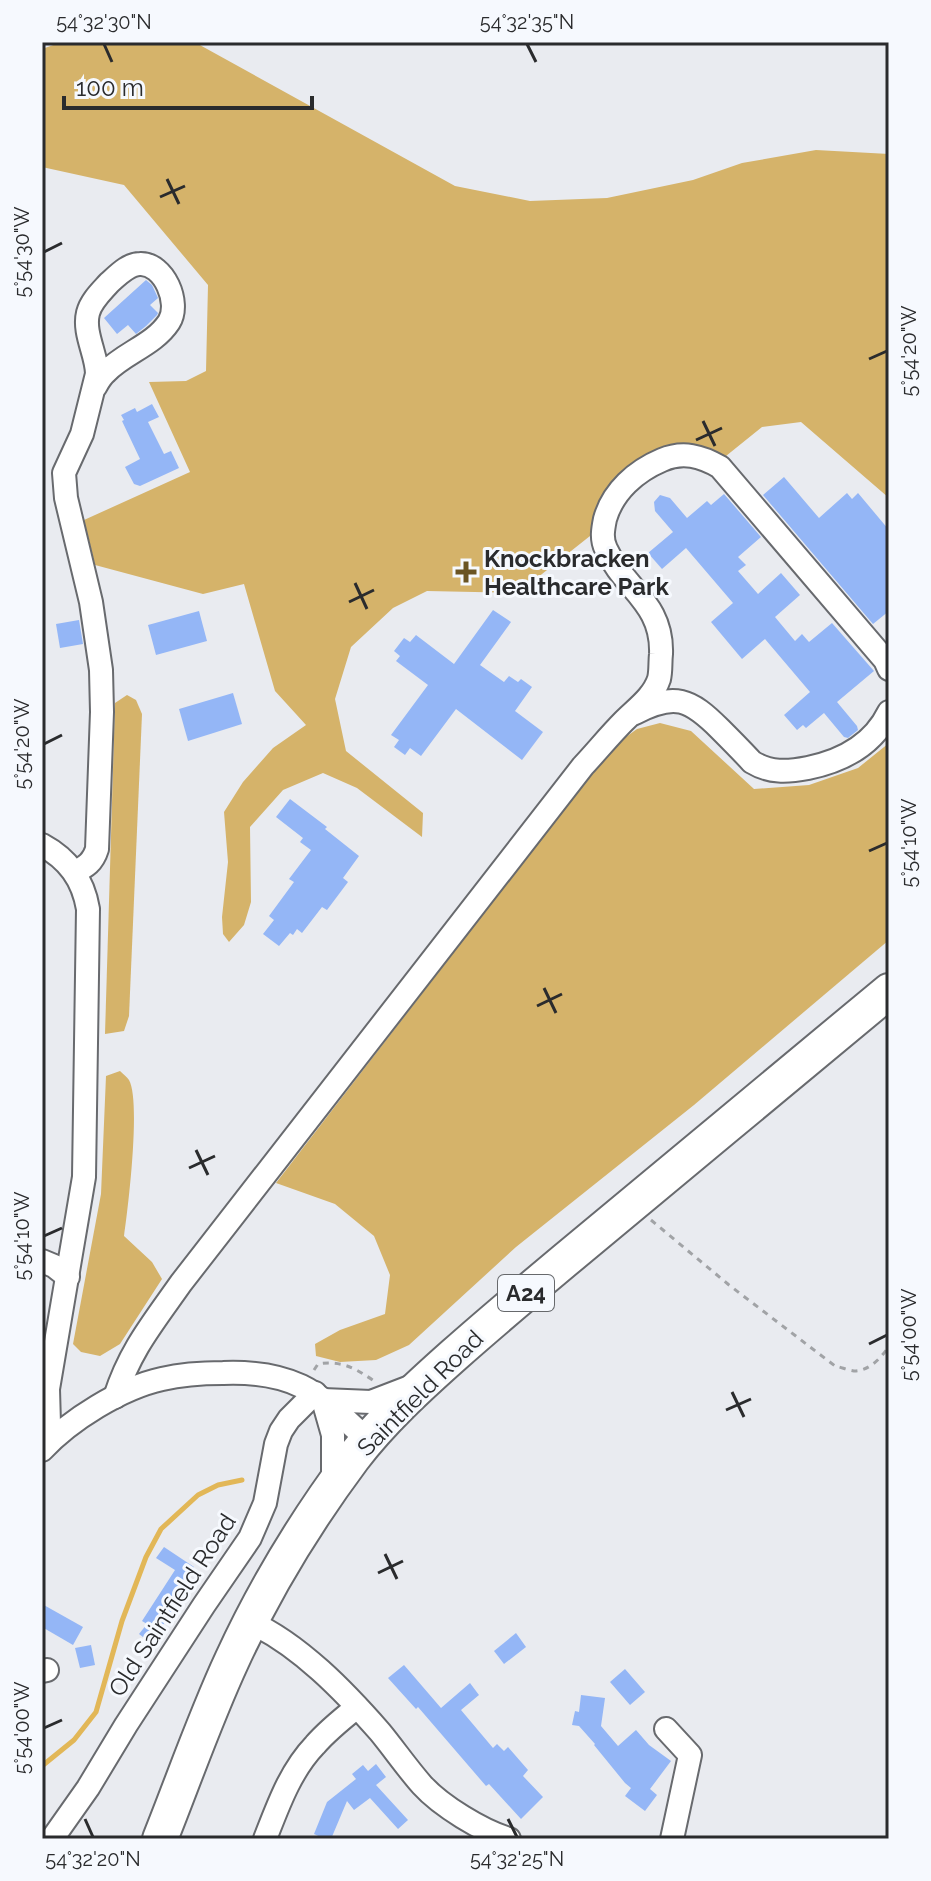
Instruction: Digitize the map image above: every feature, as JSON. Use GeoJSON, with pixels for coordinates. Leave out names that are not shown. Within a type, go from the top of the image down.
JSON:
{"type":"FeatureCollection","features":[{"type":"Feature","properties":{"kind":"highway","name":"Saintfield Road"},"geometry":{"type":"LineString","coordinates":[[160,1839],[205,1722],[250,1622],[292,1547],[368,1440],[430,1377],[495,1319],[889,991]]}},
{"type":"Feature","properties":{"kind":"street"},"geometry":{"type":"LineString","coordinates":[[88,924],[94,897],[97,849],[102,712],[100,660],[91,602],[66,498],[64,473],[82,434],[95,387],[103,374],[144,345],[170,320],[174,302],[172,294],[161,275],[147,265],[139,264],[126,269],[93,302],[87,323],[97,365],[95,387]]}},
{"type":"Feature","properties":{"kind":"street"},"geometry":{"type":"LineString","coordinates":[[115,1397],[140,1341],[181,1283],[583,766],[653,691],[658,680],[661,637],[658,627],[648,607],[619,571],[602,537],[608,509],[625,484],[656,462],[669,457],[696,456],[720,467],[885,660],[889,669]]}},
{"type":"Feature","properties":{"kind":"street"},"geometry":{"type":"LineString","coordinates":[[627,718],[647,707],[671,701],[683,702],[703,712],[752,762],[783,771],[823,765],[850,754],[879,730],[889,712]]}},
{"type":"Feature","properties":{"kind":"street"},"geometry":{"type":"LineString","coordinates":[[42,845],[57,853],[74,872],[86,895],[88,924],[84,1177],[48,1389],[48,1443]]}},
{"type":"Feature","properties":{"kind":"street"},"geometry":{"type":"LineString","coordinates":[[74,872],[91,862],[97,849]]}},
{"type":"Feature","properties":{"kind":"street"},"geometry":{"type":"LineString","coordinates":[[42,1261],[68,1277]]}},
{"type":"Feature","properties":{"kind":"street"},"geometry":{"type":"LineString","coordinates":[[48,1443],[100,1404],[158,1379],[239,1372],[291,1381],[314,1393],[368,1440]]}},
{"type":"Feature","properties":{"kind":"street"},"geometry":{"type":"LineString","coordinates":[[314,1393],[371,1402],[430,1377]]}},
{"type":"Feature","properties":{"kind":"street"},"geometry":{"type":"LineString","coordinates":[[314,1393],[333,1435],[333,1486]]}},
{"type":"Feature","properties":{"kind":"street","name":"Old Saintfield Road"},"geometry":{"type":"LineString","coordinates":[[52,1839],[250,1538],[265,1503],[281,1431],[314,1393]]}},
{"type":"Feature","properties":{"kind":"street"},"geometry":{"type":"LineString","coordinates":[[250,1622],[282,1640],[321,1671],[381,1734],[424,1788],[446,1807],[505,1838]]}},
{"type":"Feature","properties":{"kind":"street"},"geometry":{"type":"LineString","coordinates":[[265,1839],[298,1766],[313,1746],[357,1707]]}},
{"type":"Feature","properties":{"kind":"street"},"geometry":{"type":"LineString","coordinates":[[666,1729],[690,1755],[672,1839]]}},
{"type":"Feature","properties":{"kind":"path"},"geometry":{"type":"LineString","coordinates":[[633,1204],[729,1285],[835,1366],[857,1371],[870,1366],[889,1346]]}},
{"type":"Feature","properties":{"kind":"path"},"geometry":{"type":"LineString","coordinates":[[314,1393],[318,1364],[332,1362],[355,1369],[380,1385]]}},
{"type":"Feature","properties":{"kind":"shaded area"},"geometry":{"type":"Polygon","coordinates":[[[62,42],[198,44],[455,186],[530,201],[607,198],[693,180],[742,163],[816,150],[889,154],[889,498],[801,422],[762,427],[726,456],[690,448],[622,475],[599,502],[590,536],[518,593],[427,591],[393,608],[351,647],[335,699],[346,751],[423,813],[422,837],[357,788],[323,773],[283,790],[250,827],[251,902],[244,925],[229,942],[223,934],[222,917],[228,862],[224,812],[243,782],[273,748],[306,725],[275,691],[244,584],[203,594],[95,565],[84,520],[190,472],[149,382],[186,381],[206,371],[208,285],[124,185],[42,167],[42,49],[62,42]]]}},
{"type":"Feature","properties":{"kind":"shaded area"},"geometry":{"type":"Polygon","coordinates":[[[127,695],[136,700],[142,714],[129,1016],[124,1031],[105,1034],[115,703],[127,695]]]}},
{"type":"Feature","properties":{"kind":"shaded area"},"geometry":{"type":"Polygon","coordinates":[[[660,723],[691,731],[754,789],[809,785],[858,768],[889,743],[889,940],[694,1105],[516,1247],[409,1345],[376,1360],[340,1362],[316,1356],[315,1344],[340,1330],[385,1314],[390,1275],[374,1236],[335,1204],[276,1183],[612,747],[637,729],[660,723]]]}},
{"type":"Feature","properties":{"kind":"shaded area"},"geometry":{"type":"Polygon","coordinates":[[[120,1071],[129,1080],[134,1109],[124,1236],[152,1262],[162,1279],[120,1344],[100,1356],[81,1352],[73,1344],[101,1194],[106,1076],[120,1071]]]}},
{"type":"Feature","properties":{"kind":"building"},"geometry":{"type":"Polygon","coordinates":[[[146,280],[158,298],[150,305],[157,315],[136,334],[128,325],[117,334],[104,318],[146,280]]]}},
{"type":"Feature","properties":{"kind":"building"},"geometry":{"type":"Polygon","coordinates":[[[152,404],[159,417],[148,422],[164,454],[171,451],[179,468],[140,486],[134,484],[125,467],[140,459],[121,415],[135,408],[137,412],[152,404]]]}},
{"type":"Feature","properties":{"kind":"building"},"geometry":{"type":"Polygon","coordinates":[[[784,477],[819,518],[847,493],[852,499],[858,493],[889,530],[889,611],[873,624],[763,495],[784,477]]]}},
{"type":"Feature","properties":{"kind":"building"},"geometry":{"type":"Polygon","coordinates":[[[724,494],[761,537],[738,557],[746,565],[738,571],[758,594],[781,573],[800,595],[775,617],[795,641],[802,634],[809,642],[832,623],[874,671],[837,702],[857,726],[858,730],[848,738],[824,713],[806,728],[803,725],[797,730],[784,715],[810,692],[765,639],[742,659],[711,622],[733,603],[686,548],[662,569],[648,553],[673,532],[655,511],[654,502],[660,495],[670,498],[687,518],[707,501],[711,505],[724,494]]]}},
{"type":"Feature","properties":{"kind":"building"},"geometry":{"type":"Polygon","coordinates":[[[493,610],[511,622],[480,665],[504,682],[509,676],[518,682],[521,679],[532,687],[515,711],[543,732],[522,760],[456,709],[421,756],[410,748],[405,755],[394,747],[399,740],[391,735],[428,685],[396,661],[400,656],[394,651],[404,638],[410,642],[416,635],[454,664],[493,610]]]}},
{"type":"Feature","properties":{"kind":"building"},"geometry":{"type":"Polygon","coordinates":[[[199,611],[207,641],[156,655],[148,625],[199,611]]]}},
{"type":"Feature","properties":{"kind":"building"},"geometry":{"type":"Polygon","coordinates":[[[79,620],[83,644],[60,648],[56,624],[79,620]]]}},
{"type":"Feature","properties":{"kind":"building"},"geometry":{"type":"Polygon","coordinates":[[[233,693],[242,724],[188,741],[179,709],[233,693]]]}},
{"type":"Feature","properties":{"kind":"building"},"geometry":{"type":"Polygon","coordinates":[[[290,799],[359,856],[343,878],[348,882],[327,910],[322,907],[302,933],[297,929],[279,946],[263,934],[274,920],[269,916],[294,882],[289,879],[311,850],[300,842],[303,838],[276,817],[290,799]]]}},
{"type":"Feature","properties":{"kind":"building"},"geometry":{"type":"Polygon","coordinates":[[[164,1547],[194,1567],[186,1580],[191,1583],[151,1643],[139,1634],[147,1624],[142,1621],[175,1570],[156,1558],[164,1547]]]}},
{"type":"Feature","properties":{"kind":"building"},"geometry":{"type":"Polygon","coordinates":[[[42,1604],[83,1627],[73,1645],[42,1627],[42,1604]]]}},
{"type":"Feature","properties":{"kind":"building"},"geometry":{"type":"Polygon","coordinates":[[[516,1633],[526,1647],[504,1664],[494,1651],[516,1633]]]}},
{"type":"Feature","properties":{"kind":"building"},"geometry":{"type":"Polygon","coordinates":[[[91,1645],[95,1665],[80,1668],[75,1648],[91,1645]]]}},
{"type":"Feature","properties":{"kind":"building"},"geometry":{"type":"Polygon","coordinates":[[[404,1665],[441,1708],[470,1683],[479,1695],[461,1710],[493,1748],[497,1744],[504,1751],[508,1747],[528,1770],[523,1776],[543,1797],[521,1819],[489,1784],[486,1786],[418,1707],[416,1709],[388,1678],[404,1665]]]}},
{"type":"Feature","properties":{"kind":"building"},"geometry":{"type":"Polygon","coordinates":[[[625,1669],[645,1692],[630,1705],[610,1682],[625,1669]]]}},
{"type":"Feature","properties":{"kind":"building"},"geometry":{"type":"Polygon","coordinates":[[[581,1695],[605,1698],[601,1726],[618,1746],[636,1730],[649,1745],[671,1761],[650,1789],[657,1795],[645,1811],[625,1796],[631,1788],[579,1726],[572,1725],[575,1711],[579,1712],[581,1695]]]}},
{"type":"Feature","properties":{"kind":"building"},"geometry":{"type":"Polygon","coordinates":[[[376,1764],[386,1777],[376,1785],[408,1820],[398,1829],[370,1798],[354,1810],[347,1801],[331,1839],[314,1834],[327,1802],[356,1779],[352,1774],[363,1765],[368,1771],[376,1764]]]}},
{"type":"Feature","properties":{"kind":"waterway"},"geometry":{"type":"LineString","coordinates":[[42,1766],[74,1740],[96,1712],[122,1621],[146,1557],[161,1529],[198,1495],[218,1485],[242,1480]]}},
{"type":"Feature","properties":{"kind":"place","name":"Knockbracken Healthcare Park"},"geometry":{"type":"Point","coordinates":[466,572]}}]}
